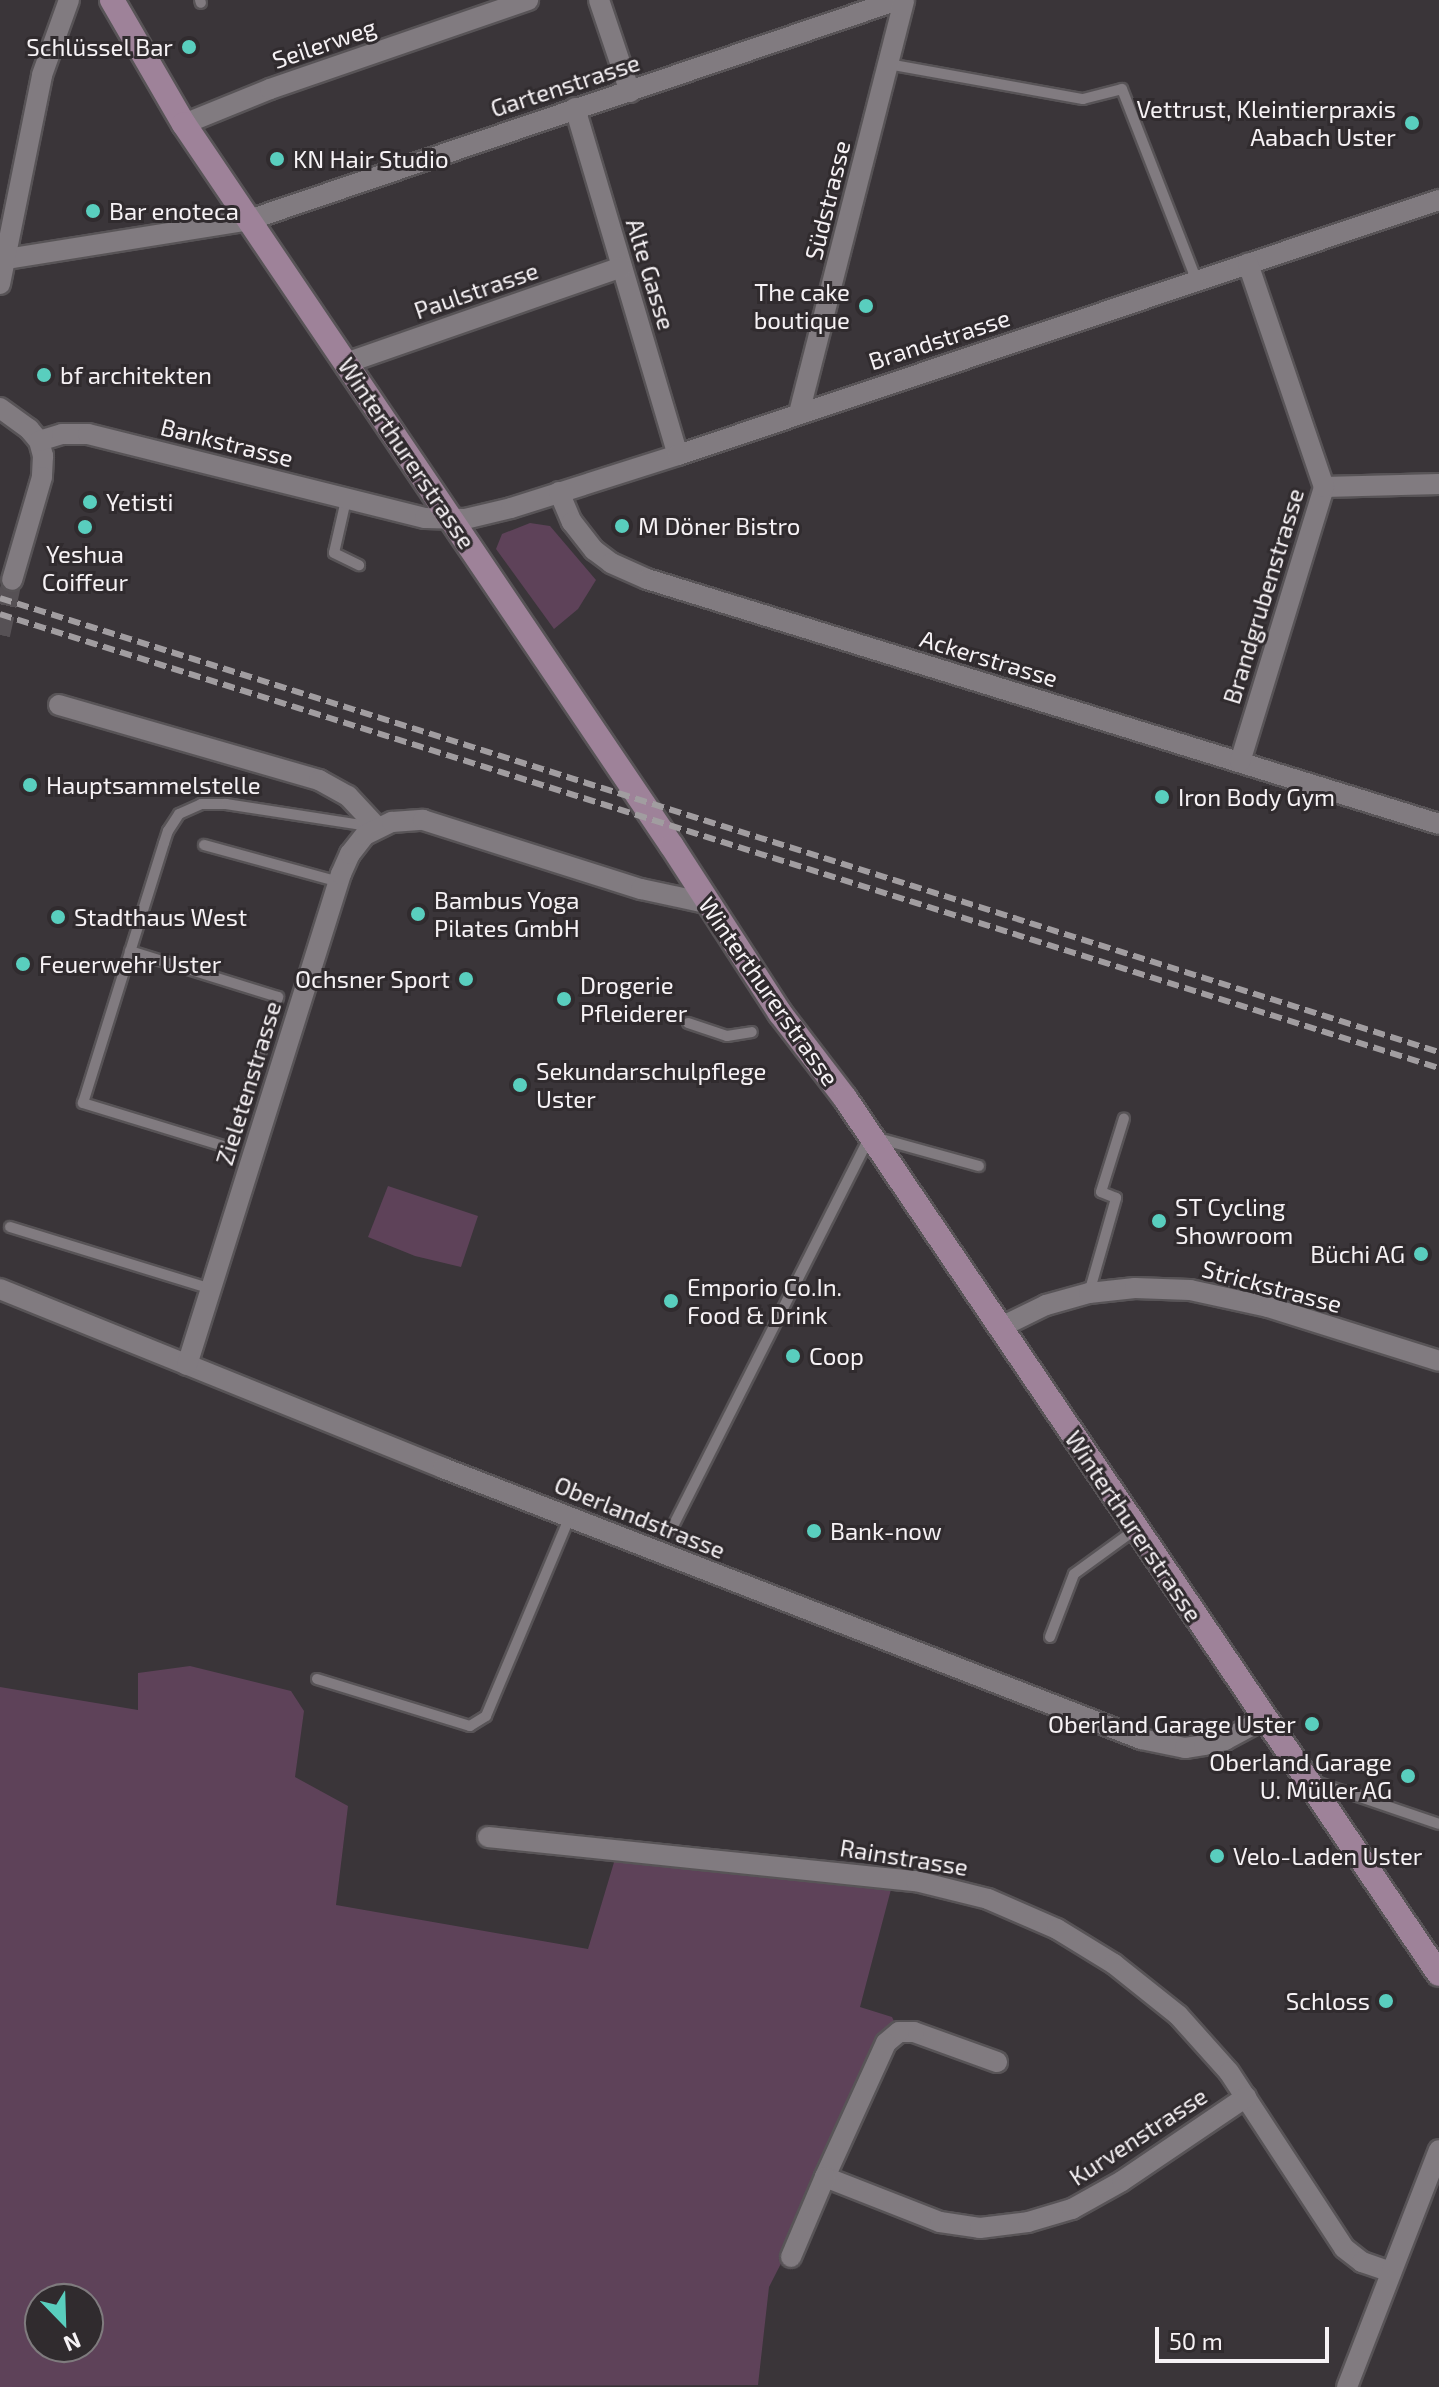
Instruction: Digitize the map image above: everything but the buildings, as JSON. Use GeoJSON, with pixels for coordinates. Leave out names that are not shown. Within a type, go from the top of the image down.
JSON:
{"type":"FeatureCollection","features":[{"type":"Feature","properties":{"kind":"main road","name":"Winterthurerstrasse"},"geometry":{"type":"LineString","coordinates":[[112,0],[184,124],[453,520],[706,903],[802,1045],[870,1136],[1439,1974]]}},
{"type":"Feature","properties":{"kind":"street"},"geometry":{"type":"LineString","coordinates":[[0,284],[2,260],[42,75],[69,0]]}},
{"type":"Feature","properties":{"kind":"street","name":"Seilerweg"},"geometry":{"type":"LineString","coordinates":[[184,124],[270,89],[528,0]]}},
{"type":"Feature","properties":{"kind":"street"},"geometry":{"type":"LineString","coordinates":[[599,0],[630,92]]}},
{"type":"Feature","properties":{"kind":"street","name":"Gartenstrasse"},"geometry":{"type":"LineString","coordinates":[[2,260],[249,220],[898,0]]}},
{"type":"Feature","properties":{"kind":"street","name":"Südstrasse"},"geometry":{"type":"LineString","coordinates":[[799,413],[904,0]]}},
{"type":"Feature","properties":{"kind":"street","name":"Alte Gasse"},"geometry":{"type":"LineString","coordinates":[[575,108],[678,455]]}},
{"type":"Feature","properties":{"kind":"street","name":"Brandstrasse"},"geometry":{"type":"LineString","coordinates":[[453,520],[495,513],[678,455],[1439,200]]}},
{"type":"Feature","properties":{"kind":"street","name":"Brandgrubenstrasse"},"geometry":{"type":"LineString","coordinates":[[1240,762],[1324,487],[1248,264]]}},
{"type":"Feature","properties":{"kind":"street","name":"Paulstrasse"},"geometry":{"type":"LineString","coordinates":[[346,363],[622,267]]}},
{"type":"Feature","properties":{"kind":"street"},"geometry":{"type":"LineString","coordinates":[[0,408],[29,429],[39,441],[42,477],[12,580]]}},
{"type":"Feature","properties":{"kind":"street","name":"Bankstrasse"},"geometry":{"type":"LineString","coordinates":[[39,441],[62,434],[88,434],[346,500],[425,518],[453,520]]}},
{"type":"Feature","properties":{"kind":"street"},"geometry":{"type":"LineString","coordinates":[[1324,487],[1439,484]]}},
{"type":"Feature","properties":{"kind":"street","name":"Ackerstrasse"},"geometry":{"type":"LineString","coordinates":[[559,492],[572,522],[594,550],[611,563],[647,579],[1439,824]]}},
{"type":"Feature","properties":{"kind":"street"},"geometry":{"type":"LineString","coordinates":[[59,705],[319,780],[348,796],[377,827],[407,820],[435,822],[641,889],[706,903]]}},
{"type":"Feature","properties":{"kind":"street","name":"Zieletenstrasse"},"geometry":{"type":"LineString","coordinates":[[187,1365],[339,882],[354,847],[377,827]]}},
{"type":"Feature","properties":{"kind":"street","name":"Strickstrasse"},"geometry":{"type":"LineString","coordinates":[[999,1328],[1029,1312],[1089,1293],[1135,1288],[1215,1294],[1439,1361]]}},
{"type":"Feature","properties":{"kind":"street","name":"Oberlandstrasse"},"geometry":{"type":"LineString","coordinates":[[0,1289],[1141,1739],[1185,1748],[1204,1745],[1225,1740],[1266,1718]]}},
{"type":"Feature","properties":{"kind":"street","name":"Rainstrasse"},"geometry":{"type":"LineString","coordinates":[[488,1837],[894,1878],[988,1899],[1057,1929],[1127,1973],[1178,2015],[1211,2050],[1246,2097],[1344,2248],[1362,2262],[1391,2272]]}},
{"type":"Feature","properties":{"kind":"street"},"geometry":{"type":"LineString","coordinates":[[791,2257],[886,2043],[899,2032],[914,2032],[997,2062]]}},
{"type":"Feature","properties":{"kind":"street","name":"Kurvenstrasse"},"geometry":{"type":"LineString","coordinates":[[825,2177],[940,2222],[980,2228],[1028,2222],[1072,2209],[1122,2181],[1246,2097]]}},
{"type":"Feature","properties":{"kind":"street"},"geometry":{"type":"LineString","coordinates":[[1347,2387],[1439,2150]]}},
{"type":"Feature","properties":{"kind":"lane"},"geometry":{"type":"LineString","coordinates":[[888,64],[1083,99],[1122,89],[1197,281]]}},
{"type":"Feature","properties":{"kind":"lane"},"geometry":{"type":"LineString","coordinates":[[346,500],[334,553],[359,565]]}},
{"type":"Feature","properties":{"kind":"lane"},"geometry":{"type":"LineString","coordinates":[[130,951],[278,997],[230,1148],[83,1103],[130,951],[168,831],[179,814],[201,804],[226,804],[377,827]]}},
{"type":"Feature","properties":{"kind":"lane"},"geometry":{"type":"LineString","coordinates":[[204,845],[339,882]]}},
{"type":"Feature","properties":{"kind":"lane"},"geometry":{"type":"LineString","coordinates":[[688,1023],[727,1036],[752,1032]]}},
{"type":"Feature","properties":{"kind":"lane"},"geometry":{"type":"LineString","coordinates":[[1089,1293],[1116,1198],[1101,1192],[1124,1118]]}},
{"type":"Feature","properties":{"kind":"lane"},"geometry":{"type":"LineString","coordinates":[[671,1530],[870,1136],[979,1166]]}},
{"type":"Feature","properties":{"kind":"lane"},"geometry":{"type":"LineString","coordinates":[[10,1227],[211,1289]]}},
{"type":"Feature","properties":{"kind":"lane"},"geometry":{"type":"LineString","coordinates":[[317,1679],[470,1726],[486,1716],[570,1516]]}},
{"type":"Feature","properties":{"kind":"lane"},"geometry":{"type":"LineString","coordinates":[[1050,1637],[1074,1574],[1136,1529]]}},
{"type":"Feature","properties":{"kind":"lane"},"geometry":{"type":"LineString","coordinates":[[1308,1779],[1439,1824]]}},
{"type":"Feature","properties":{"kind":"shaded area"},"geometry":{"type":"Polygon","coordinates":[[[530,523],[550,526],[596,580],[578,609],[554,629],[496,549],[502,534],[530,523]]]}},
{"type":"Feature","properties":{"kind":"shaded area"},"geometry":{"type":"Polygon","coordinates":[[[388,1186],[478,1216],[461,1267],[415,1256],[368,1237],[388,1186]]]}},
{"type":"Feature","properties":{"kind":"shaded area"},"geometry":{"type":"Polygon","coordinates":[[[190,1666],[291,1691],[304,1711],[295,1777],[348,1806],[336,1905],[588,1949],[618,1849],[894,1878],[860,2007],[892,2017],[899,2032],[769,2287],[758,2385],[0,2387],[0,1687],[138,1710],[138,1673],[190,1666]]]}},
{"type":"Feature","properties":{"kind":"tunnel"},"geometry":{"type":"LineString","coordinates":[[0,635],[12,580]]}},
{"type":"Feature","properties":{"kind":"railway"},"geometry":{"type":"LineString","coordinates":[[0,598],[1439,1052]]}},
{"type":"Feature","properties":{"kind":"railway"},"geometry":{"type":"LineString","coordinates":[[0,614],[1439,1068]]}},
{"type":"Feature","properties":{"kind":"place","name":"Schlüssel Bar"},"geometry":{"type":"Point","coordinates":[189,47]}},
{"type":"Feature","properties":{"kind":"place","name":"Vettrust, Kleintierpraxis Aabach Uster"},"geometry":{"type":"Point","coordinates":[1412,123]}},
{"type":"Feature","properties":{"kind":"place","name":"KN Hair Studio"},"geometry":{"type":"Point","coordinates":[277,159]}},
{"type":"Feature","properties":{"kind":"place","name":"Bar enoteca"},"geometry":{"type":"Point","coordinates":[93,211]}},
{"type":"Feature","properties":{"kind":"place","name":"The cake boutique"},"geometry":{"type":"Point","coordinates":[866,306]}},
{"type":"Feature","properties":{"kind":"place","name":"bf architekten"},"geometry":{"type":"Point","coordinates":[44,375]}},
{"type":"Feature","properties":{"kind":"place","name":"Yetisti"},"geometry":{"type":"Point","coordinates":[90,502]}},
{"type":"Feature","properties":{"kind":"place","name":"M Döner Bistro"},"geometry":{"type":"Point","coordinates":[622,526]}},
{"type":"Feature","properties":{"kind":"place","name":"Yeshua Coiffeur"},"geometry":{"type":"Point","coordinates":[85,527]}},
{"type":"Feature","properties":{"kind":"place","name":"Hauptsammelstelle"},"geometry":{"type":"Point","coordinates":[30,785]}},
{"type":"Feature","properties":{"kind":"place","name":"Iron Body Gym"},"geometry":{"type":"Point","coordinates":[1162,797]}},
{"type":"Feature","properties":{"kind":"place","name":"Bambus Yoga Pilates GmbH"},"geometry":{"type":"Point","coordinates":[418,914]}},
{"type":"Feature","properties":{"kind":"place","name":"Stadthaus West"},"geometry":{"type":"Point","coordinates":[58,917]}},
{"type":"Feature","properties":{"kind":"place","name":"Feuerwehr Uster"},"geometry":{"type":"Point","coordinates":[23,964]}},
{"type":"Feature","properties":{"kind":"place","name":"Ochsner Sport"},"geometry":{"type":"Point","coordinates":[466,979]}},
{"type":"Feature","properties":{"kind":"place","name":"Drogerie Pfleiderer"},"geometry":{"type":"Point","coordinates":[564,999]}},
{"type":"Feature","properties":{"kind":"place","name":"Sekundarschulpflege Uster"},"geometry":{"type":"Point","coordinates":[520,1085]}},
{"type":"Feature","properties":{"kind":"place","name":"ST Cycling Showroom"},"geometry":{"type":"Point","coordinates":[1159,1221]}},
{"type":"Feature","properties":{"kind":"place","name":"Büchi AG"},"geometry":{"type":"Point","coordinates":[1421,1254]}},
{"type":"Feature","properties":{"kind":"place","name":"Emporio Co.In. Food & Drink"},"geometry":{"type":"Point","coordinates":[671,1301]}},
{"type":"Feature","properties":{"kind":"place","name":"Coop"},"geometry":{"type":"Point","coordinates":[793,1356]}},
{"type":"Feature","properties":{"kind":"place","name":"Bank-now"},"geometry":{"type":"Point","coordinates":[814,1531]}},
{"type":"Feature","properties":{"kind":"place","name":"Oberland Garage Uster"},"geometry":{"type":"Point","coordinates":[1312,1724]}},
{"type":"Feature","properties":{"kind":"place","name":"Oberland Garage U. Müller AG"},"geometry":{"type":"Point","coordinates":[1408,1776]}},
{"type":"Feature","properties":{"kind":"place","name":"Velo-Laden Uster"},"geometry":{"type":"Point","coordinates":[1217,1856]}},
{"type":"Feature","properties":{"kind":"place","name":"Schloss"},"geometry":{"type":"Point","coordinates":[1386,2001]}}]}
